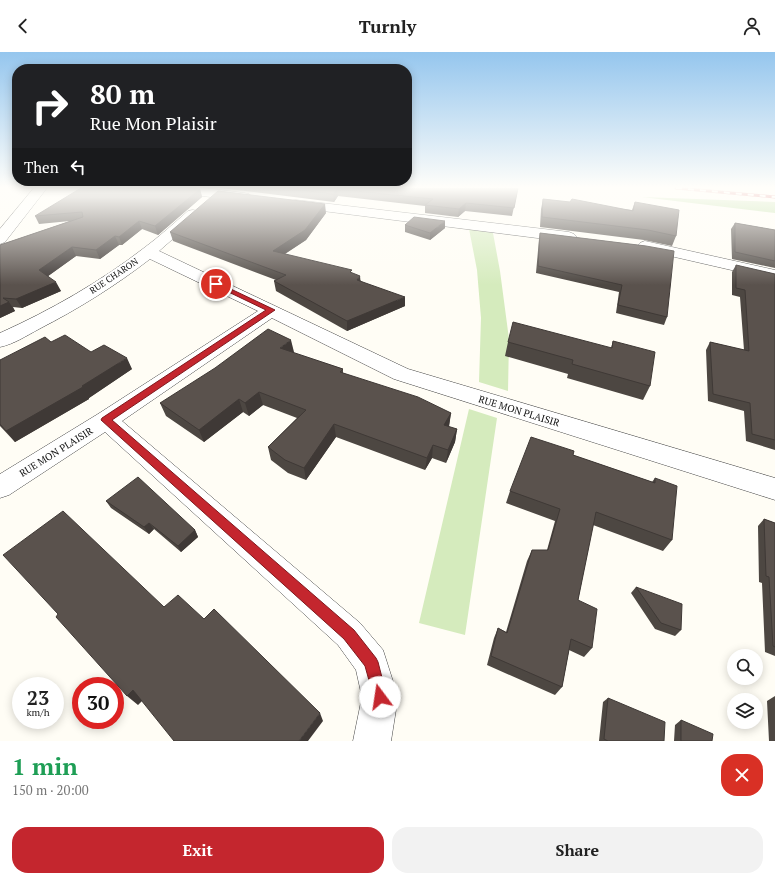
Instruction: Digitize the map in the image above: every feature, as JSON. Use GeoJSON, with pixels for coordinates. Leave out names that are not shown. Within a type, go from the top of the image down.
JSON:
{"type":"FeatureCollection","features":[{"type":"Feature","properties":{"kind":"street"},"geometry":{"type":"LineString","coordinates":[[0,239],[16,220]]}},
{"type":"Feature","properties":{"kind":"street","name":"RUE CHARON"},"geometry":{"type":"LineString","coordinates":[[0,341],[22,331],[94,290],[148,252],[186,220]]}},
{"type":"Feature","properties":{"kind":"street"},"geometry":{"type":"LineString","coordinates":[[432,220],[581,238]]}},
{"type":"Feature","properties":{"kind":"street"},"geometry":{"type":"LineString","coordinates":[[628,244],[644,246],[775,275]]}},
{"type":"Feature","properties":{"kind":"street","name":"RUE MON PLAISIR"},"geometry":{"type":"LineString","coordinates":[[148,252],[401,374],[775,489]]}},
{"type":"Feature","properties":{"kind":"street","name":"RUE MON PLAISIR"},"geometry":{"type":"LineString","coordinates":[[0,487],[106,420],[271,310]]}},
{"type":"Feature","properties":{"kind":"street"},"geometry":{"type":"LineString","coordinates":[[106,420],[349,634],[371,662],[380,697],[372,741]]}},
{"type":"Feature","properties":{"kind":"green space"},"geometry":{"type":"Polygon","coordinates":[[[469,229],[493,233],[500,271],[509,339],[508,391],[479,382],[481,318],[477,270],[469,229]]]}},
{"type":"Feature","properties":{"kind":"green space"},"geometry":{"type":"Polygon","coordinates":[[[469,409],[497,418],[465,635],[419,623],[469,409]]]}},
{"type":"Feature","properties":{"kind":"building"},"geometry":{"type":"Polygon","coordinates":[[[74,220],[162,220],[155,226],[139,221],[119,237],[115,236],[96,250],[72,247],[39,270],[56,282],[16,299],[3,298],[9,302],[0,306],[0,245],[74,220]]]}},
{"type":"Feature","properties":{"kind":"building"},"geometry":{"type":"Polygon","coordinates":[[[184,220],[313,220],[305,230],[273,251],[352,270],[350,272],[360,276],[357,280],[405,297],[347,321],[274,281],[286,275],[170,232],[184,220]]]}},
{"type":"Feature","properties":{"kind":"building"},"geometry":{"type":"Polygon","coordinates":[[[410,220],[445,221],[430,233],[405,225],[410,220]]]}},
{"type":"Feature","properties":{"kind":"building"},"geometry":{"type":"Polygon","coordinates":[[[568,220],[678,220],[676,236],[648,230],[568,220]]]}},
{"type":"Feature","properties":{"kind":"building"},"geometry":{"type":"Polygon","coordinates":[[[735,223],[775,230],[775,261],[735,252],[735,223]]]}},
{"type":"Feature","properties":{"kind":"building"},"geometry":{"type":"Polygon","coordinates":[[[540,233],[646,246],[674,251],[667,317],[618,305],[622,285],[538,266],[540,233]]]}},
{"type":"Feature","properties":{"kind":"building"},"geometry":{"type":"Polygon","coordinates":[[[736,265],[775,274],[775,440],[752,434],[750,403],[713,394],[710,342],[749,351],[745,290],[736,288],[736,265]]]}},
{"type":"Feature","properties":{"kind":"building"},"geometry":{"type":"Polygon","coordinates":[[[513,322],[612,348],[613,341],[655,352],[650,386],[572,364],[573,360],[508,342],[513,322]]]}},
{"type":"Feature","properties":{"kind":"building"},"geometry":{"type":"Polygon","coordinates":[[[268,329],[291,340],[280,348],[343,369],[340,372],[418,397],[451,413],[444,425],[457,429],[448,450],[433,445],[427,458],[334,424],[304,468],[285,460],[268,447],[306,410],[259,392],[245,403],[239,399],[199,430],[160,403],[215,368],[268,329]]]}},
{"type":"Feature","properties":{"kind":"building"},"geometry":{"type":"Polygon","coordinates":[[[65,335],[91,352],[104,345],[127,358],[82,386],[83,387],[6,431],[0,424],[0,360],[45,337],[51,342],[65,335]]]}},
{"type":"Feature","properties":{"kind":"building"},"geometry":{"type":"Polygon","coordinates":[[[531,437],[574,451],[573,455],[655,483],[655,478],[677,486],[672,540],[596,512],[578,600],[597,609],[592,648],[571,639],[562,687],[491,656],[498,628],[507,633],[532,550],[548,550],[560,509],[510,491],[531,437]]]}},
{"type":"Feature","properties":{"kind":"building"},"geometry":{"type":"Polygon","coordinates":[[[138,477],[195,530],[178,546],[149,523],[144,527],[106,501],[138,477]]]}},
{"type":"Feature","properties":{"kind":"building"},"geometry":{"type":"Polygon","coordinates":[[[63,511],[164,607],[178,595],[204,619],[214,609],[320,713],[299,741],[174,741],[133,690],[127,696],[124,693],[124,677],[110,677],[56,617],[58,614],[3,555],[63,511]]]}},
{"type":"Feature","properties":{"kind":"building"},"geometry":{"type":"Polygon","coordinates":[[[764,519],[775,523],[775,647],[773,646],[769,577],[766,576],[764,519]]]}},
{"type":"Feature","properties":{"kind":"building"},"geometry":{"type":"Polygon","coordinates":[[[636,587],[682,604],[681,630],[661,623],[636,587]]]}},
{"type":"Feature","properties":{"kind":"building"},"geometry":{"type":"Polygon","coordinates":[[[608,698],[665,722],[664,741],[608,741],[604,739],[608,698]]]}},
{"type":"Feature","properties":{"kind":"building"},"geometry":{"type":"Polygon","coordinates":[[[681,720],[713,734],[712,741],[681,741],[681,720]]]}},
{"type":"Feature","properties":{"kind":"route"},"geometry":{"type":"LineString","coordinates":[[216,284],[271,310],[106,420],[349,634],[371,662],[380,697]]}}]}
